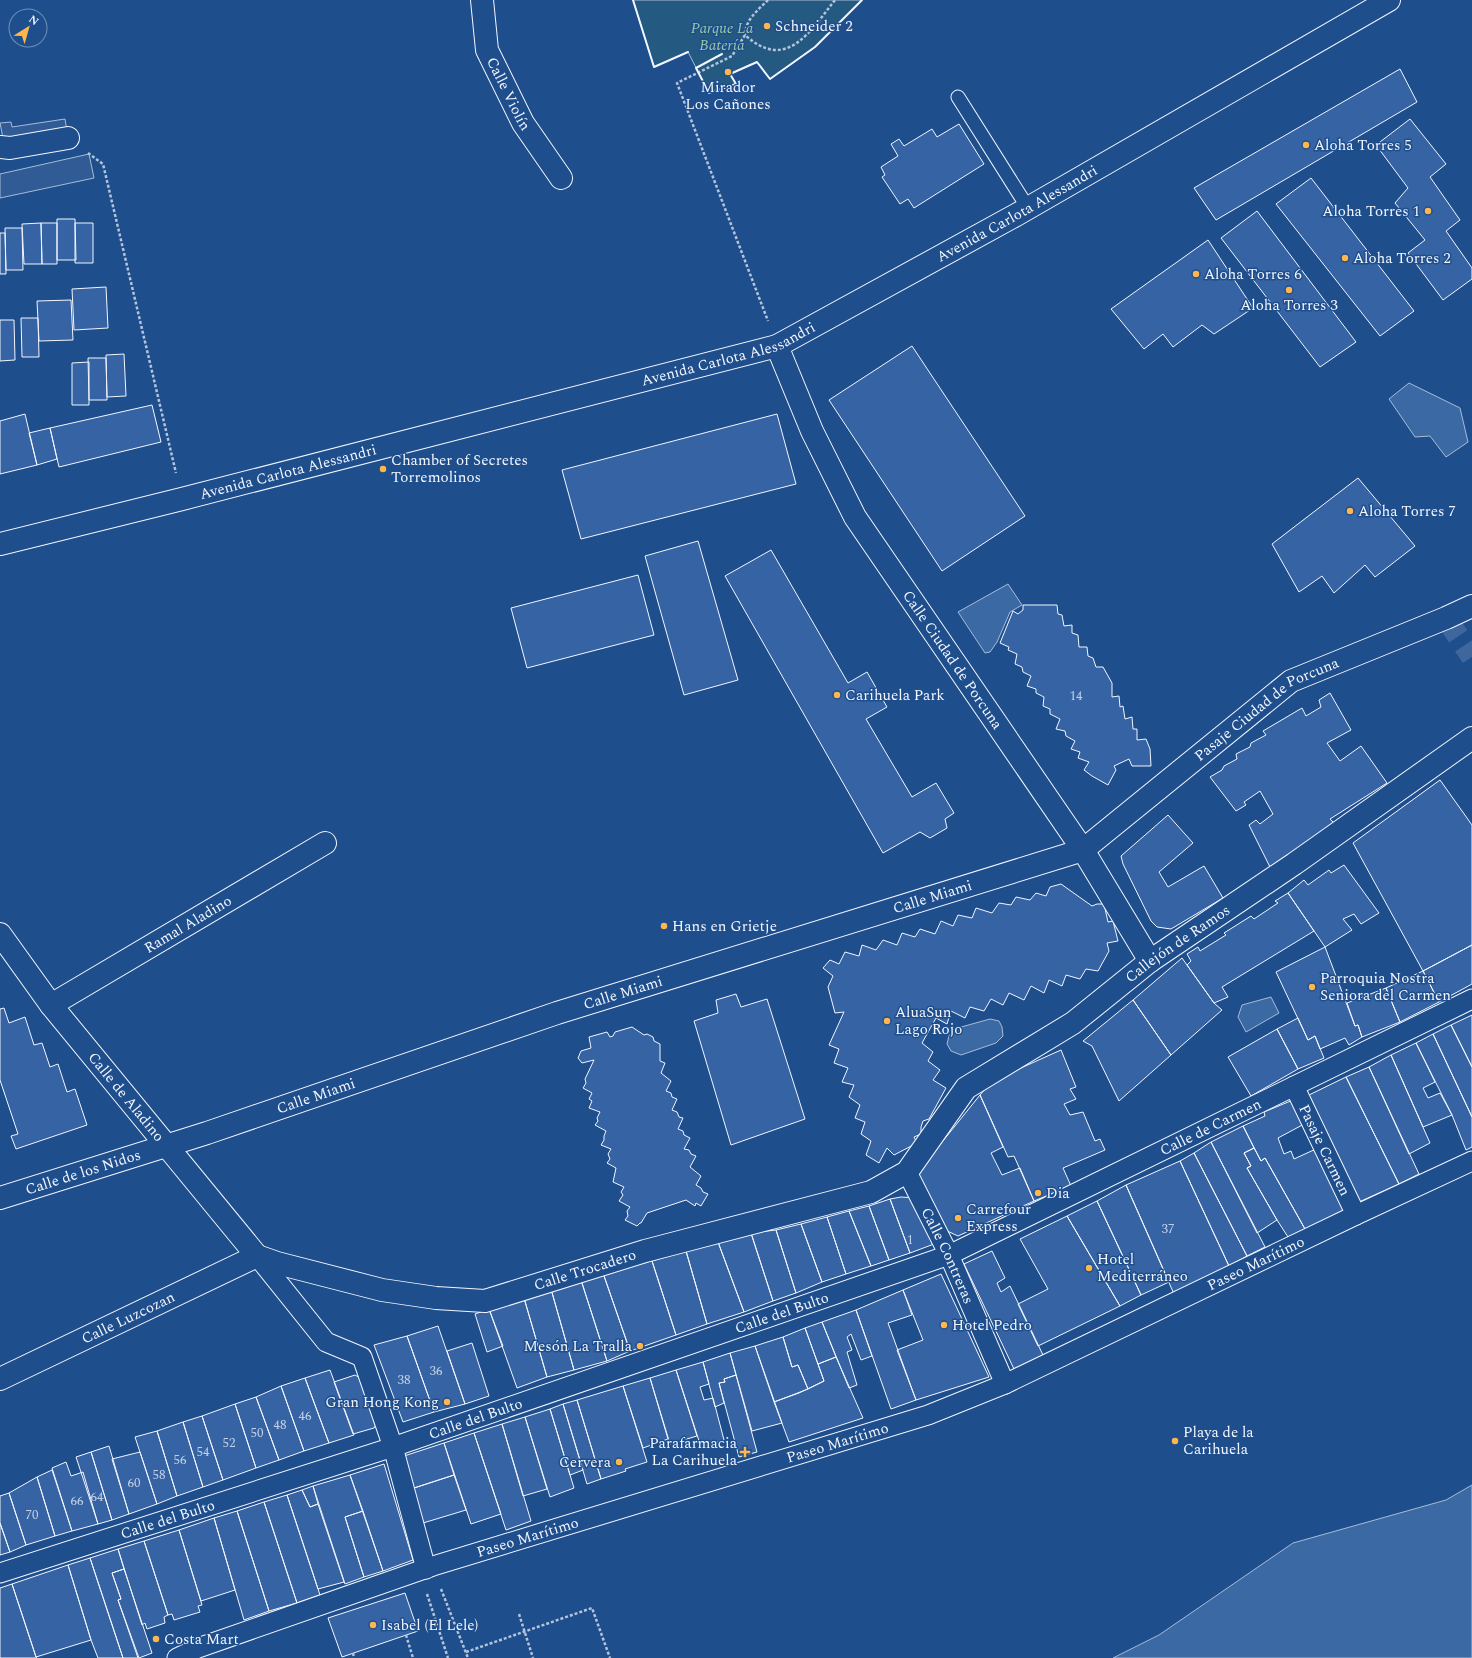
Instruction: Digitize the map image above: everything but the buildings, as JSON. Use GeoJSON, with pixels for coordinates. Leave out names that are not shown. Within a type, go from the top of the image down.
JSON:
{"type":"FeatureCollection","features":[{"type":"Feature","properties":{"kind":"street","name":"Calle Violín"},"geometry":{"type":"LineString","coordinates":[[482,0],[487,50],[523,123],[561,178]]}},
{"type":"Feature","properties":{"kind":"street","name":"Avenida Carlota Alessandri"},"geometry":{"type":"LineString","coordinates":[[0,544],[182,499],[777,346],[1028,208],[1389,0]]}},
{"type":"Feature","properties":{"kind":"street"},"geometry":{"type":"LineString","coordinates":[[0,147],[10,148],[68,138]]}},
{"type":"Feature","properties":{"kind":"street","name":"Calle Ciudad de Porcuna"},"geometry":{"type":"LineString","coordinates":[[777,346],[812,431],[855,517],[1083,850],[1150,961]]}},
{"type":"Feature","properties":{"kind":"street","name":"Pasaje Ciudad de Porcuna"},"geometry":{"type":"LineString","coordinates":[[1083,850],[1291,681],[1472,606]]}},
{"type":"Feature","properties":{"kind":"street","name":"Callejón de Ramos"},"geometry":{"type":"LineString","coordinates":[[907,1172],[966,1088],[1072,1023],[1150,961],[1294,864],[1472,738]]}},
{"type":"Feature","properties":{"kind":"street","name":"Ramal Aladino"},"geometry":{"type":"LineString","coordinates":[[51,1005],[325,843]]}},
{"type":"Feature","properties":{"kind":"street","name":"Calle Miami"},"geometry":{"type":"LineString","coordinates":[[165,1145],[214,1130],[557,1013],[1083,850]]}},
{"type":"Feature","properties":{"kind":"street","name":"Calle de Aladino"},"geometry":{"type":"LineString","coordinates":[[0,934],[51,1005],[257,1256]]}},
{"type":"Feature","properties":{"kind":"street","name":"Calle de Carmen"},"geometry":{"type":"LineString","coordinates":[[949,1255],[1472,998]]}},
{"type":"Feature","properties":{"kind":"street","name":"Pasaje Carmen"},"geometry":{"type":"LineString","coordinates":[[1294,1086],[1356,1215]]}},
{"type":"Feature","properties":{"kind":"street","name":"Calle de los Nidos"},"geometry":{"type":"LineString","coordinates":[[0,1198],[165,1145]]}},
{"type":"Feature","properties":{"kind":"street","name":"Paseo Marítimo"},"geometry":{"type":"LineString","coordinates":[[177,1658],[198,1648],[426,1568],[928,1415],[1005,1384],[1356,1215],[1472,1161]]}},
{"type":"Feature","properties":{"kind":"street","name":"Calle Contreras"},"geometry":{"type":"LineString","coordinates":[[907,1172],[949,1255],[1005,1384]]}},
{"type":"Feature","properties":{"kind":"street","name":"Calle Trocadero"},"geometry":{"type":"LineString","coordinates":[[257,1256],[277,1263],[382,1290],[436,1298],[486,1301],[644,1251],[871,1192],[907,1172]]}},
{"type":"Feature","properties":{"kind":"street","name":"Calle del Bulto"},"geometry":{"type":"LineString","coordinates":[[0,1573],[393,1447],[949,1255]]}},
{"type":"Feature","properties":{"kind":"street"},"geometry":{"type":"LineString","coordinates":[[257,1256],[326,1342],[362,1358],[393,1447],[426,1568]]}},
{"type":"Feature","properties":{"kind":"street","name":"Calle Luzcozan"},"geometry":{"type":"LineString","coordinates":[[0,1380],[257,1256]]}},
{"type":"Feature","properties":{"kind":"lane"},"geometry":{"type":"LineString","coordinates":[[958,97],[1028,208]]}},
{"type":"Feature","properties":{"kind":"path"},"geometry":{"type":"LineString","coordinates":[[768,0],[753,16],[745,28],[745,35],[732,56],[678,83],[777,346]]}},
{"type":"Feature","properties":{"kind":"path"},"geometry":{"type":"LineString","coordinates":[[745,35],[753,43],[765,48],[779,50],[789,48],[802,40],[835,0]]}},
{"type":"Feature","properties":{"kind":"path"},"geometry":{"type":"LineString","coordinates":[[68,138],[103,164],[182,499]]}},
{"type":"Feature","properties":{"kind":"path"},"geometry":{"type":"LineString","coordinates":[[426,1568],[468,1658]]}},
{"type":"Feature","properties":{"kind":"path"},"geometry":{"type":"LineString","coordinates":[[426,1568],[448,1658]]}},
{"type":"Feature","properties":{"kind":"path"},"geometry":{"type":"LineString","coordinates":[[466,1652],[592,1608],[610,1658]]}},
{"type":"Feature","properties":{"kind":"path"},"geometry":{"type":"LineString","coordinates":[[519,1614],[533,1658]]}},
{"type":"Feature","properties":{"kind":"path"},"geometry":{"type":"LineString","coordinates":[[406,1635],[413,1658]]}},
{"type":"Feature","properties":{"kind":"path"},"geometry":{"type":"LineString","coordinates":[[353,1653],[354,1658]]}},
{"type":"Feature","properties":{"kind":"green space","name":"Parque La Batería"},"geometry":{"type":"Polygon","coordinates":[[[633,0],[862,0],[815,47],[770,79],[757,62],[730,74],[736,84],[709,93],[688,52],[654,67],[633,0]]]}},
{"type":"Feature","properties":{"kind":"shaded area"},"geometry":{"type":"Polygon","coordinates":[[[65,119],[68,137],[4,143],[0,123],[11,122],[12,127],[65,119]]]}},
{"type":"Feature","properties":{"kind":"shaded area"},"geometry":{"type":"Polygon","coordinates":[[[89,154],[94,178],[0,198],[0,174],[89,154]]]}},
{"type":"Feature","properties":{"kind":"shaded area"},"geometry":{"type":"Polygon","coordinates":[[[1409,383],[1460,408],[1468,442],[1446,457],[1430,436],[1415,437],[1389,399],[1409,383]]]}},
{"type":"Feature","properties":{"kind":"shaded area"},"geometry":{"type":"Polygon","coordinates":[[[1008,584],[1022,605],[1010,612],[997,642],[990,652],[985,653],[958,612],[1008,584]]]}},
{"type":"Feature","properties":{"kind":"shaded area"},"geometry":{"type":"Polygon","coordinates":[[[1271,997],[1279,1013],[1246,1032],[1238,1017],[1242,1005],[1271,997]]]}},
{"type":"Feature","properties":{"kind":"shaded area"},"geometry":{"type":"Polygon","coordinates":[[[990,1019],[999,1021],[1002,1027],[1003,1036],[996,1043],[961,1055],[951,1051],[947,1044],[949,1036],[954,1029],[990,1019]]]}},
{"type":"Feature","properties":{"kind":"shaded area"},"geometry":{"type":"Polygon","coordinates":[[[1472,1485],[1472,1658],[1113,1658],[1159,1635],[1293,1543],[1446,1500],[1472,1485]]]}},
{"type":"Feature","properties":{"kind":"tunnel"},"geometry":{"type":"LineString","coordinates":[[1446,618],[1472,657]]}},
{"type":"Feature","properties":{"kind":"wall"},"geometry":{"type":"LineString","coordinates":[[633,0],[654,67],[688,52]]}},
{"type":"Feature","properties":{"kind":"wall"},"geometry":{"type":"LineString","coordinates":[[722,54],[696,68],[709,93],[736,84],[730,74],[757,62],[770,79],[815,47],[862,0]]}},
{"type":"Feature","properties":{"kind":"place","name":"Schneider 2"},"geometry":{"type":"Point","coordinates":[767,26]}},
{"type":"Feature","properties":{"kind":"place","name":"Mirador Los Cañones"},"geometry":{"type":"Point","coordinates":[728,72]}},
{"type":"Feature","properties":{"kind":"place","name":"Aloha Torres 5"},"geometry":{"type":"Point","coordinates":[1306,145]}},
{"type":"Feature","properties":{"kind":"place","name":"Aloha Torres 1"},"geometry":{"type":"Point","coordinates":[1428,211]}},
{"type":"Feature","properties":{"kind":"place","name":"Aloha Torres 2"},"geometry":{"type":"Point","coordinates":[1345,258]}},
{"type":"Feature","properties":{"kind":"place","name":"Aloha Torres 6"},"geometry":{"type":"Point","coordinates":[1196,274]}},
{"type":"Feature","properties":{"kind":"place","name":"Aloha Torres 3"},"geometry":{"type":"Point","coordinates":[1289,290]}},
{"type":"Feature","properties":{"kind":"place","name":"Chamber of Secretes Torremolinos"},"geometry":{"type":"Point","coordinates":[383,469]}},
{"type":"Feature","properties":{"kind":"place","name":"Aloha Torres 7"},"geometry":{"type":"Point","coordinates":[1350,511]}},
{"type":"Feature","properties":{"kind":"place","name":"Carihuela Park"},"geometry":{"type":"Point","coordinates":[837,695]}},
{"type":"Feature","properties":{"kind":"place","name":"Hans en Grietje"},"geometry":{"type":"Point","coordinates":[664,926]}},
{"type":"Feature","properties":{"kind":"place","name":"Parroquia Nostra Seniora del Carmen"},"geometry":{"type":"Point","coordinates":[1312,987]}},
{"type":"Feature","properties":{"kind":"place","name":"AluaSun Lago Rojo"},"geometry":{"type":"Point","coordinates":[887,1021]}},
{"type":"Feature","properties":{"kind":"place","name":"Dia"},"geometry":{"type":"Point","coordinates":[1038,1193]}},
{"type":"Feature","properties":{"kind":"place","name":"Carrefour Express"},"geometry":{"type":"Point","coordinates":[958,1218]}},
{"type":"Feature","properties":{"kind":"place","name":"Hotel Mediterráneo"},"geometry":{"type":"Point","coordinates":[1089,1268]}},
{"type":"Feature","properties":{"kind":"place","name":"Hotel Pedro"},"geometry":{"type":"Point","coordinates":[944,1325]}},
{"type":"Feature","properties":{"kind":"place","name":"Mesón La Tralla"},"geometry":{"type":"Point","coordinates":[640,1346]}},
{"type":"Feature","properties":{"kind":"place","name":"Gran Hong Kong"},"geometry":{"type":"Point","coordinates":[447,1402]}},
{"type":"Feature","properties":{"kind":"place","name":"Playa de la Carihuela"},"geometry":{"type":"Point","coordinates":[1175,1441]}},
{"type":"Feature","properties":{"kind":"place","name":"Parafarmacia La Carihuela"},"geometry":{"type":"Point","coordinates":[745,1452]}},
{"type":"Feature","properties":{"kind":"place","name":"Cervera"},"geometry":{"type":"Point","coordinates":[619,1462]}},
{"type":"Feature","properties":{"kind":"place","name":"Isabel (El Lele)"},"geometry":{"type":"Point","coordinates":[373,1625]}},
{"type":"Feature","properties":{"kind":"place","name":"Costa Mart"},"geometry":{"type":"Point","coordinates":[156,1639]}}]}
